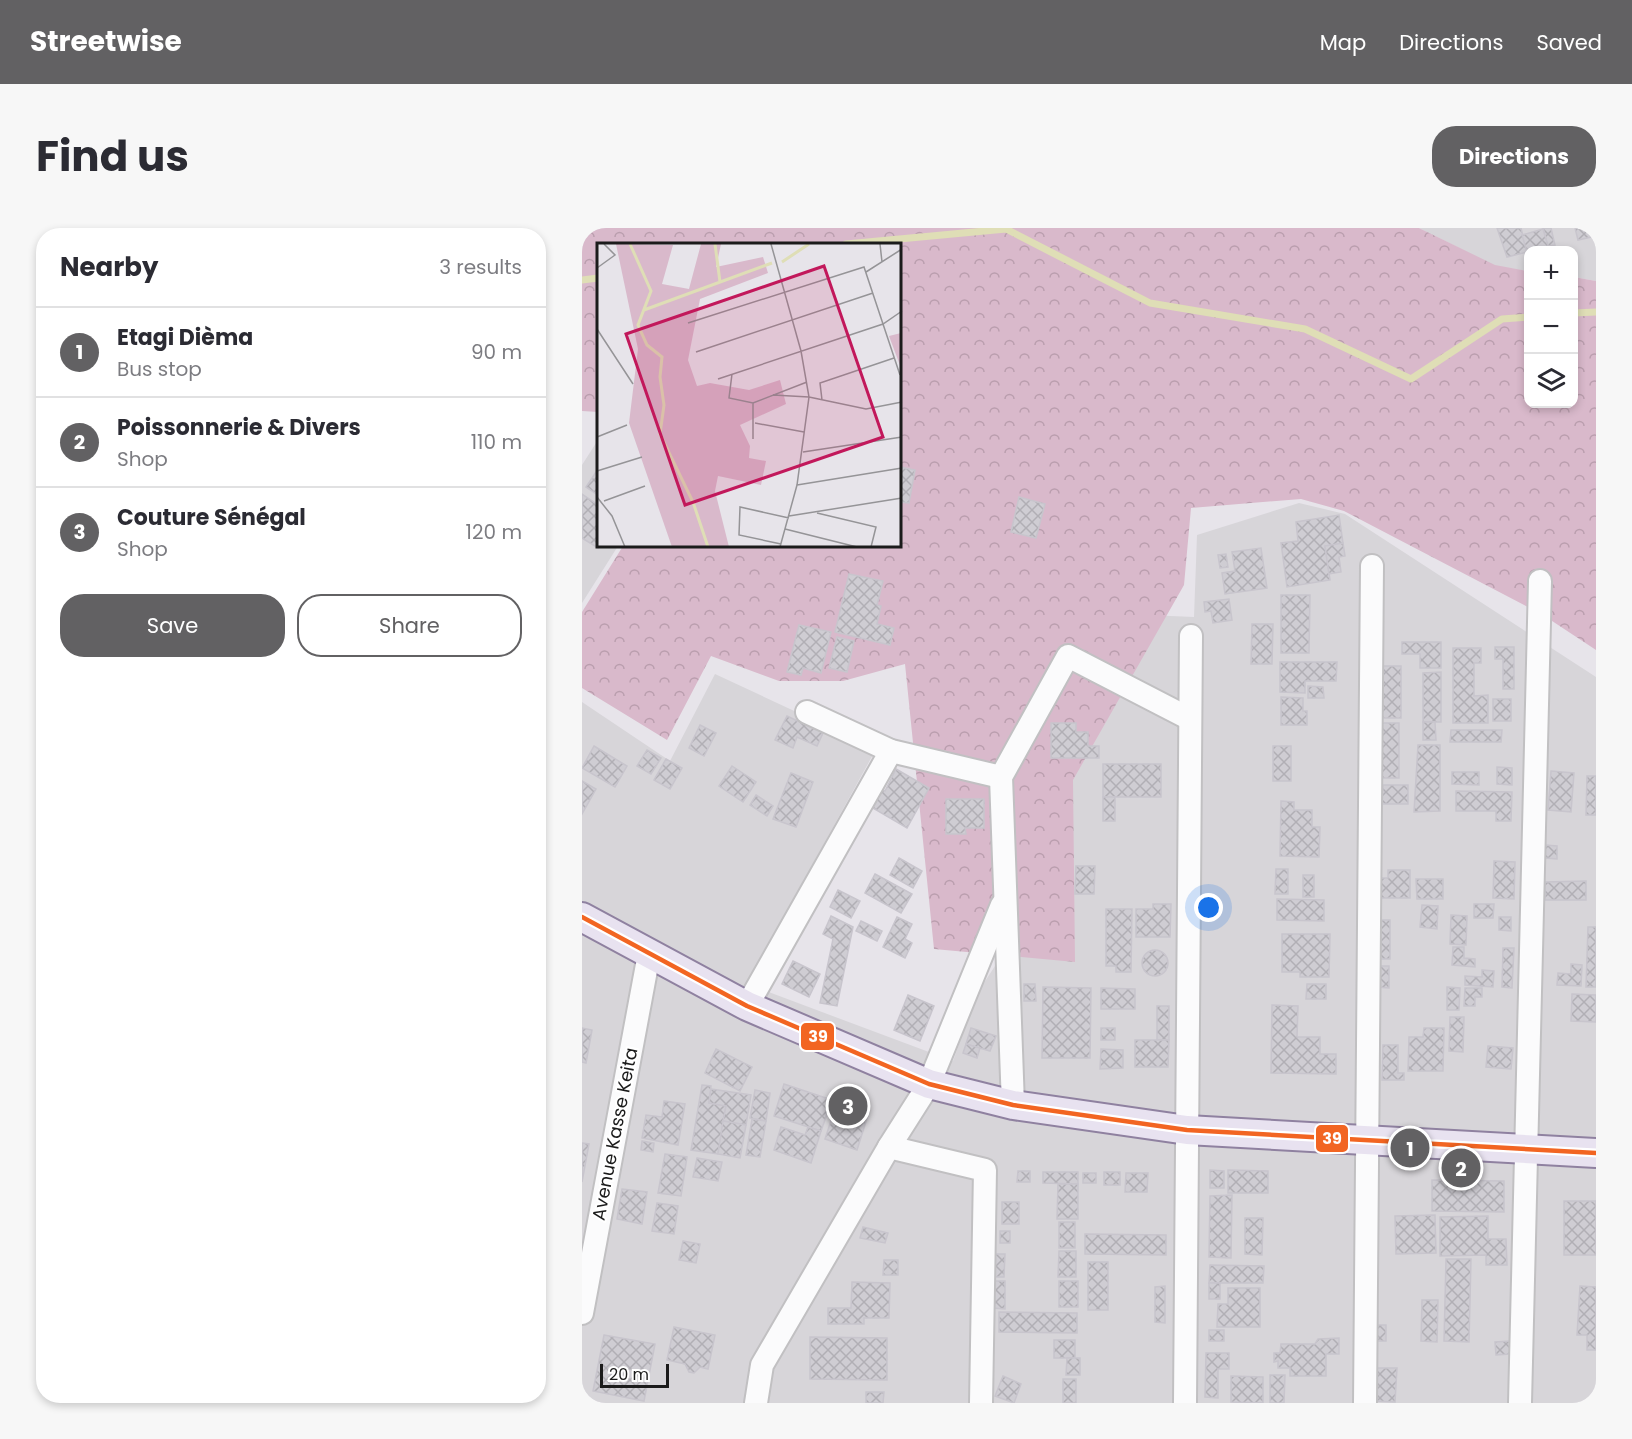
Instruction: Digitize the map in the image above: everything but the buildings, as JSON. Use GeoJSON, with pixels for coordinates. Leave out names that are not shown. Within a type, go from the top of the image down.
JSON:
{"type":"FeatureCollection","features":[{"type":"Feature","properties":{"kind":"main road"},"geometry":{"type":"LineString","coordinates":[[582,917],[747,1006],[929,1084],[1013,1105],[1187,1130],[1596,1153]]}},
{"type":"Feature","properties":{"kind":"street"},"geometry":{"type":"LineString","coordinates":[[1365,1403],[1372,566]]}},
{"type":"Feature","properties":{"kind":"street"},"geometry":{"type":"LineString","coordinates":[[1520,1403],[1540,580]]}},
{"type":"Feature","properties":{"kind":"street"},"geometry":{"type":"LineString","coordinates":[[1185,1403],[1191,636]]}},
{"type":"Feature","properties":{"kind":"street"},"geometry":{"type":"LineString","coordinates":[[1013,1105],[1001,777],[1068,656],[1190,719]]}},
{"type":"Feature","properties":{"kind":"street"},"geometry":{"type":"LineString","coordinates":[[807,712],[891,751],[1001,777]]}},
{"type":"Feature","properties":{"kind":"street"},"geometry":{"type":"LineString","coordinates":[[747,1006],[891,751]]}},
{"type":"Feature","properties":{"kind":"street"},"geometry":{"type":"LineString","coordinates":[[756,1403],[762,1365],[889,1147],[929,1084],[1005,897]]}},
{"type":"Feature","properties":{"kind":"street","name":"Avenue Kasse Keita"},"geometry":{"type":"LineString","coordinates":[[582,1313],[649,954]]}},
{"type":"Feature","properties":{"kind":"street"},"geometry":{"type":"LineString","coordinates":[[889,1147],[985,1170],[981,1403]]}},
{"type":"Feature","properties":{"kind":"shaded area"},"geometry":{"type":"Polygon","coordinates":[[[1419,228],[1596,228],[1596,281],[1578,278],[1578,246],[1524,246],[1524,270],[1495,266],[1419,228]]]}},
{"type":"Feature","properties":{"kind":"shaded area"},"geometry":{"type":"Polygon","coordinates":[[[597,442],[597,548],[617,548],[582,603],[582,465],[597,442]]]}},
{"type":"Feature","properties":{"kind":"shaded area"},"geometry":{"type":"Polygon","coordinates":[[[1299,503],[1345,514],[1596,677],[1596,1403],[582,1403],[582,702],[670,761],[715,674],[876,749],[747,984],[953,1061],[978,992],[1023,923],[1101,613],[1194,617],[1197,535],[1299,503]]]}},
{"type":"Feature","properties":{"kind":"green space"},"geometry":{"type":"Polygon","coordinates":[[[582,228],[1419,228],[1495,265],[1524,270],[1524,408],[1578,408],[1578,278],[1596,281],[1596,650],[1543,615],[1344,511],[1301,499],[1191,508],[1184,585],[1073,780],[1075,962],[934,949],[905,664],[843,681],[779,681],[711,656],[667,740],[582,688],[582,612],[622,548],[902,548],[902,243],[597,243],[597,412],[582,411],[582,228]]]}},
{"type":"Feature","properties":{"kind":"waterway"},"geometry":{"type":"LineString","coordinates":[[857,243],[1006,229],[1150,303],[1305,329],[1411,379],[1502,319],[1524,317]]}},
{"type":"Feature","properties":{"kind":"waterway"},"geometry":{"type":"LineString","coordinates":[[582,280],[597,278]]}},
{"type":"Feature","properties":{"kind":"waterway"},"geometry":{"type":"LineString","coordinates":[[1578,313],[1596,312]]}},
{"type":"Feature","properties":{"kind":"transit line","name":"39"},"geometry":{"type":"LineString","coordinates":[[582,917],[747,1006],[929,1084],[1013,1105],[1187,1130],[1596,1153]]}},
{"type":"Feature","properties":{"kind":"place","name":"Couture Sénégal"},"geometry":{"type":"Point","coordinates":[848,1106]}},
{"type":"Feature","properties":{"kind":"place","name":"Etagi Dièma"},"geometry":{"type":"Point","coordinates":[1410,1148]}},
{"type":"Feature","properties":{"kind":"place","name":"Poissonnerie & Divers"},"geometry":{"type":"Point","coordinates":[1461,1168]}}]}
